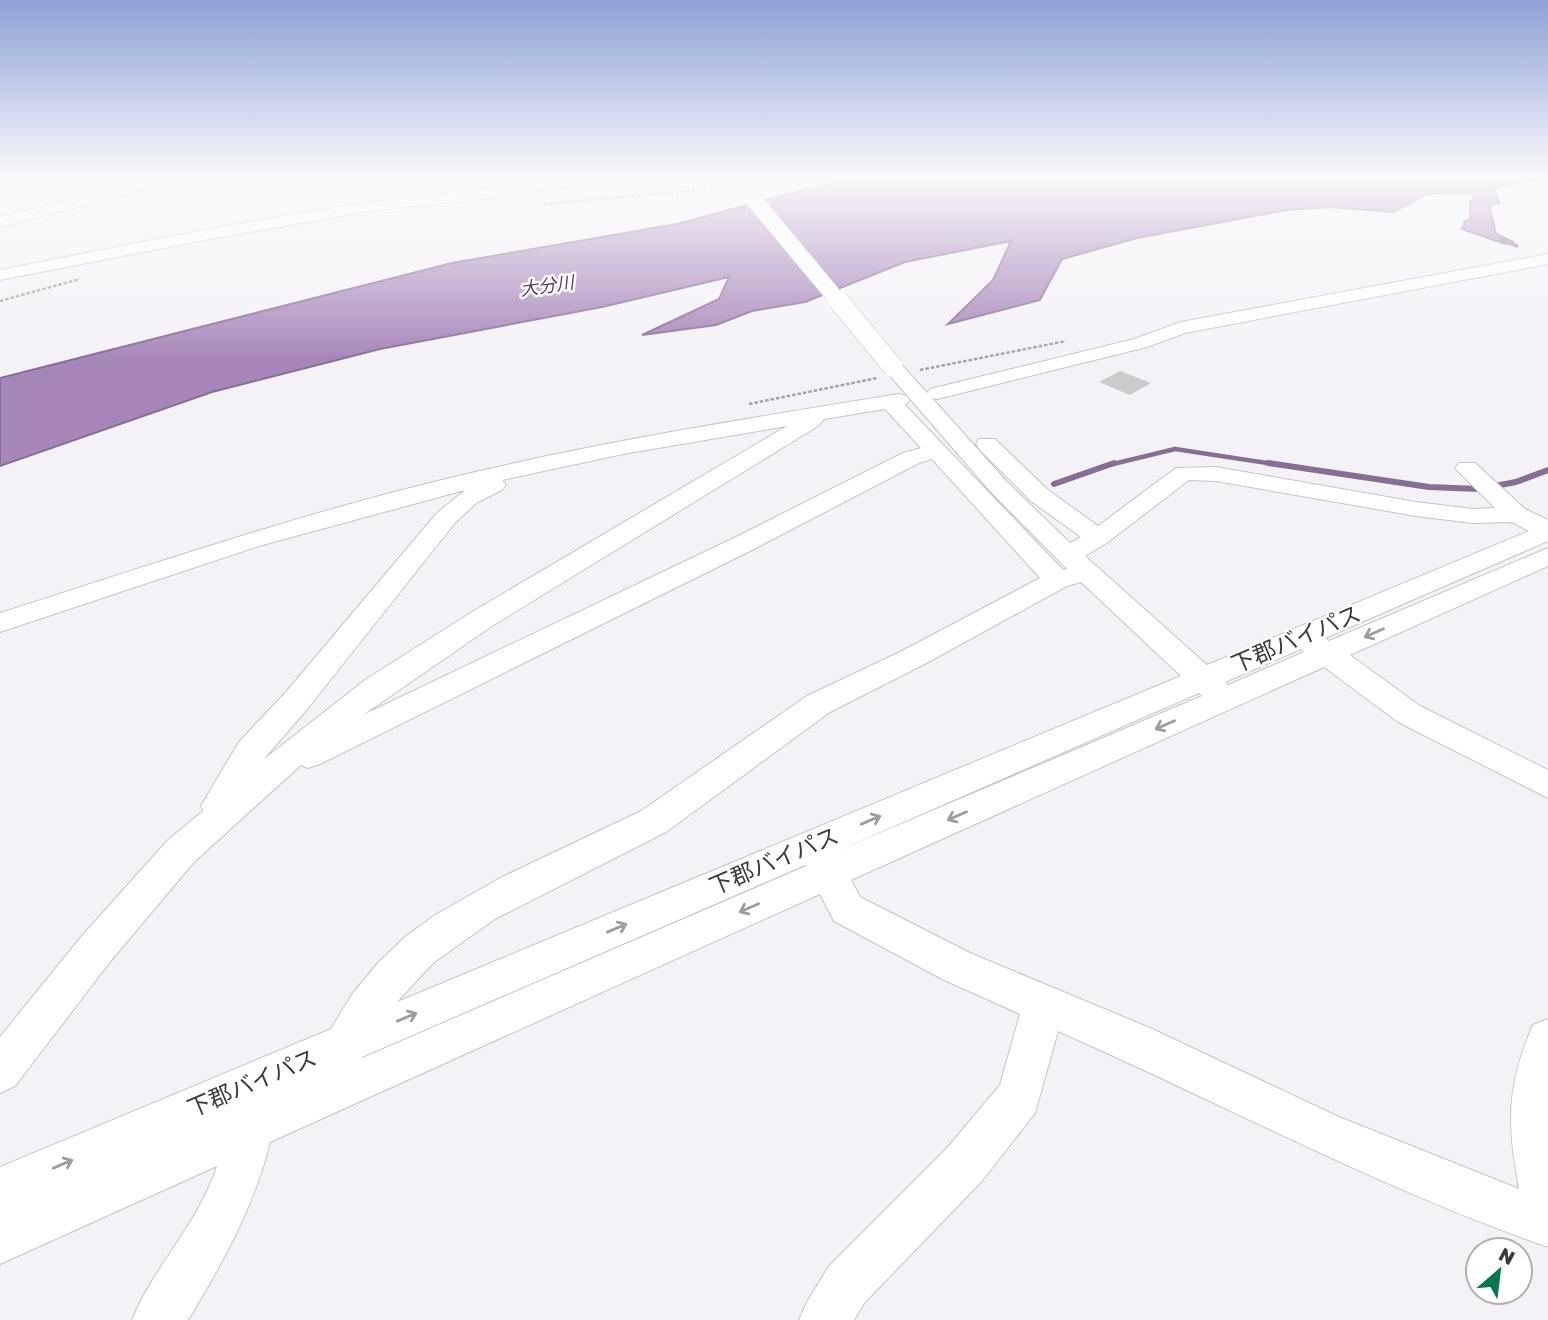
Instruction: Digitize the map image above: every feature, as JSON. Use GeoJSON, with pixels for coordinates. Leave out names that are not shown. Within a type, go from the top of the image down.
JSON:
{"type":"FeatureCollection","features":[{"type":"Feature","properties":{"kind":"street"},"geometry":{"type":"LineString","coordinates":[[0,275],[186,239]]}},
{"type":"Feature","properties":{"kind":"street"},"geometry":{"type":"LineString","coordinates":[[781,239],[1071,569]]}},
{"type":"Feature","properties":{"kind":"street"},"geometry":{"type":"LineString","coordinates":[[1099,537],[1068,520],[1035,493],[941,393],[1140,343],[1181,328],[1548,259]]}},
{"type":"Feature","properties":{"kind":"street"},"geometry":{"type":"LineString","coordinates":[[0,290],[45,283]]}},
{"type":"Feature","properties":{"kind":"street"},"geometry":{"type":"LineString","coordinates":[[0,622],[250,541],[551,461],[819,412],[895,401],[936,451],[1214,689]]}},
{"type":"Feature","properties":{"kind":"street"},"geometry":{"type":"LineString","coordinates":[[0,1071],[95,950],[181,852],[267,775],[376,688],[482,619],[810,421],[819,412]]}},
{"type":"Feature","properties":{"kind":"street"},"geometry":{"type":"LineString","coordinates":[[267,775],[745,543],[911,458],[936,451]]}},
{"type":"Feature","properties":{"kind":"street"},"geometry":{"type":"LineString","coordinates":[[202,833],[251,751],[297,700],[445,519],[467,498],[490,486],[529,474],[551,461]]}},
{"type":"Feature","properties":{"kind":"street"},"geometry":{"type":"LineString","coordinates":[[346,1043],[371,1002],[392,978],[427,942],[456,920],[491,899],[663,816],[832,696],[886,672],[1071,569],[1099,537],[1184,473],[1229,476],[1416,509],[1474,516],[1513,512]]}},
{"type":"Feature","properties":{"kind":"street"},"geometry":{"type":"LineString","coordinates":[[1474,475],[1513,512],[1548,531]]}},
{"type":"Feature","properties":{"kind":"street","name":"下郡バイパス"},"geometry":{"type":"LineString","coordinates":[[1314,645],[1548,531]]}},
{"type":"Feature","properties":{"kind":"street"},"geometry":{"type":"LineString","coordinates":[[0,1239],[250,1128],[820,859],[1314,645],[1548,556]]}},
{"type":"Feature","properties":{"kind":"street"},"geometry":{"type":"LineString","coordinates":[[1314,645],[1409,714],[1548,785]]}},
{"type":"Feature","properties":{"kind":"street"},"geometry":{"type":"LineString","coordinates":[[820,859],[846,909],[956,966],[1135,1044],[1324,1133],[1496,1205],[1548,1223]]}},
{"type":"Feature","properties":{"kind":"street","name":"下郡バイパス"},"geometry":{"type":"LineString","coordinates":[[0,1191],[346,1043],[820,859]]}},
{"type":"Feature","properties":{"kind":"street"},"geometry":{"type":"LineString","coordinates":[[825,1320],[847,1284],[964,1165],[1019,1097],[1044,1004]]}},
{"type":"Feature","properties":{"kind":"street"},"geometry":{"type":"LineString","coordinates":[[1548,1040],[1531,1092],[1535,1150],[1548,1213]]}},
{"type":"Feature","properties":{"kind":"street"},"geometry":{"type":"LineString","coordinates":[[158,1320],[226,1206],[240,1168],[250,1128],[256,1082]]}},
{"type":"Feature","properties":{"kind":"path"},"geometry":{"type":"LineString","coordinates":[[0,301],[88,276]]}},
{"type":"Feature","properties":{"kind":"water","name":"大分川"},"geometry":{"type":"Polygon","coordinates":[[[593,239],[1135,239],[1062,259],[1040,300],[948,324],[993,280],[1011,241],[905,262],[805,302],[752,311],[716,325],[642,335],[719,299],[729,277],[602,307],[380,349],[212,392],[0,466],[0,378],[452,263],[593,239]]]}},
{"type":"Feature","properties":{"kind":"water"},"geometry":{"type":"Polygon","coordinates":[[[1490,239],[1506,239],[1513,242],[1505,244],[1490,239]]]}},
{"type":"Feature","properties":{"kind":"building"},"geometry":{"type":"Polygon","coordinates":[[[1120,371],[1151,383],[1130,395],[1099,382],[1120,371]]]}},
{"type":"Feature","properties":{"kind":"waterway"},"geometry":{"type":"LineString","coordinates":[[1501,240],[1517,246]]}},
{"type":"Feature","properties":{"kind":"waterway"},"geometry":{"type":"LineString","coordinates":[[1109,465],[1175,449],[1280,465]]}},
{"type":"Feature","properties":{"kind":"waterway"},"geometry":{"type":"LineString","coordinates":[[1054,484],[1114,463]]}},
{"type":"Feature","properties":{"kind":"waterway"},"geometry":{"type":"LineString","coordinates":[[1268,463],[1429,487],[1479,489],[1516,482],[1548,470]]}}]}
